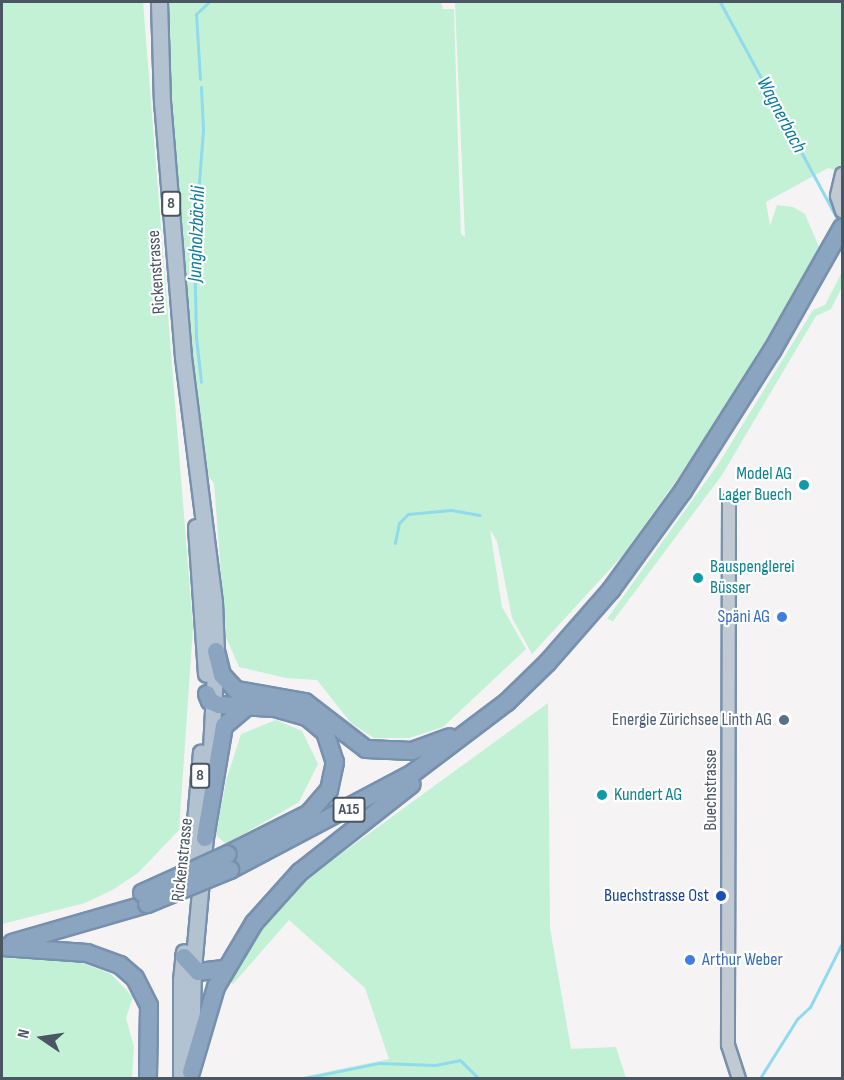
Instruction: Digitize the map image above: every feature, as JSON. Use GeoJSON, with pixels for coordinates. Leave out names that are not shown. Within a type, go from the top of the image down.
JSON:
{"type":"FeatureCollection","features":[{"type":"Feature","properties":{"kind":"highway","name":"A15"},"geometry":{"type":"LineString","coordinates":[[2,946],[81,925],[354,807],[461,738],[488,717],[571,636],[653,533],[747,393],[843,228]]}},
{"type":"Feature","properties":{"kind":"highway"},"geometry":{"type":"LineString","coordinates":[[216,651],[228,684],[236,690],[305,702],[353,742],[381,753],[429,747],[488,717]]}},
{"type":"Feature","properties":{"kind":"highway"},"geometry":{"type":"LineString","coordinates":[[210,701],[259,695]]}},
{"type":"Feature","properties":{"kind":"highway"},"geometry":{"type":"LineString","coordinates":[[210,701],[248,708],[294,711],[316,723],[333,746],[334,777],[321,802],[308,814],[229,862]]}},
{"type":"Feature","properties":{"kind":"highway"},"geometry":{"type":"LineString","coordinates":[[205,838],[224,726],[248,708]]}},
{"type":"Feature","properties":{"kind":"highway"},"geometry":{"type":"LineString","coordinates":[[188,1076],[207,1009],[224,969],[254,923],[300,872],[447,758],[461,738]]}},
{"type":"Feature","properties":{"kind":"highway"},"geometry":{"type":"LineString","coordinates":[[2,946],[87,953],[106,958],[128,972],[144,992],[149,1006],[148,1078]]}},
{"type":"Feature","properties":{"kind":"highway"},"geometry":{"type":"LineString","coordinates":[[188,962],[205,974],[224,969]]}},
{"type":"Feature","properties":{"kind":"main road","name":"Rickenstrasse"},"geometry":{"type":"LineString","coordinates":[[159,2],[162,101],[199,504],[206,526],[216,651],[188,962],[188,1076]]}},
{"type":"Feature","properties":{"kind":"main road","name":"Rickenstrasse"},"geometry":{"type":"LineString","coordinates":[[188,962],[205,838],[210,701],[196,525],[199,504]]}},
{"type":"Feature","properties":{"kind":"street"},"geometry":{"type":"LineString","coordinates":[[843,174],[837,196],[843,211]]}},
{"type":"Feature","properties":{"kind":"street","name":"Buechstrasse"},"geometry":{"type":"LineString","coordinates":[[729,500],[728,1045],[739,1078]]}},
{"type":"Feature","properties":{"kind":"green space"},"geometry":{"type":"Polygon","coordinates":[[[2,2],[143,2],[193,628],[179,830],[138,873],[114,889],[85,903],[2,924],[2,2]]]}},
{"type":"Feature","properties":{"kind":"green space"},"geometry":{"type":"Polygon","coordinates":[[[166,2],[441,2],[443,9],[454,9],[461,234],[465,237],[455,2],[842,2],[842,172],[828,168],[766,202],[770,226],[777,205],[793,207],[805,214],[819,247],[806,272],[714,428],[623,555],[532,654],[512,618],[497,541],[490,530],[502,607],[526,649],[443,727],[409,738],[374,738],[351,723],[317,680],[286,678],[239,667],[226,637],[214,483],[205,472],[200,455],[170,112],[166,2]]]}},
{"type":"Feature","properties":{"kind":"green space"},"geometry":{"type":"Polygon","coordinates":[[[841,274],[842,287],[831,309],[816,316],[722,475],[613,621],[607,619],[719,463],[813,310],[825,305],[841,274]]]}},
{"type":"Feature","properties":{"kind":"green space"},"geometry":{"type":"Polygon","coordinates":[[[548,703],[550,928],[571,1049],[616,1047],[626,1078],[297,1078],[389,1059],[365,988],[289,920],[233,984],[227,979],[245,948],[277,907],[308,878],[548,703]]]}},
{"type":"Feature","properties":{"kind":"green space"},"geometry":{"type":"Polygon","coordinates":[[[276,720],[302,731],[318,764],[299,802],[226,844],[216,835],[226,781],[241,734],[276,720]]]}},
{"type":"Feature","properties":{"kind":"green space"},"geometry":{"type":"Polygon","coordinates":[[[2,958],[72,959],[111,974],[133,997],[126,1018],[134,1047],[132,1078],[2,1078],[2,958]]]}},
{"type":"Feature","properties":{"kind":"waterway","name":"Jungholzbächli"},"geometry":{"type":"LineString","coordinates":[[200,79],[196,14],[209,2]]}},
{"type":"Feature","properties":{"kind":"waterway","name":"Wagnerbach"},"geometry":{"type":"LineString","coordinates":[[720,2],[840,224]]}},
{"type":"Feature","properties":{"kind":"waterway","name":"Jungholzbächli"},"geometry":{"type":"LineString","coordinates":[[201,87],[203,130],[194,247],[196,337],[201,382]]}},
{"type":"Feature","properties":{"kind":"waterway"},"geometry":{"type":"LineString","coordinates":[[395,543],[399,523],[408,514],[451,510],[480,515]]}},
{"type":"Feature","properties":{"kind":"waterway","name":"Wagnerbach"},"geometry":{"type":"LineString","coordinates":[[760,1078],[797,1019],[810,1007],[842,943]]}},
{"type":"Feature","properties":{"kind":"waterway"},"geometry":{"type":"LineString","coordinates":[[305,1078],[379,1063],[435,1065],[460,1060],[478,1078]]}},
{"type":"Feature","properties":{"kind":"place","name":"Model AG Lager Buech"},"geometry":{"type":"Point","coordinates":[804,485]}},
{"type":"Feature","properties":{"kind":"place","name":"Bauspenglerei Büsser"},"geometry":{"type":"Point","coordinates":[698,578]}},
{"type":"Feature","properties":{"kind":"place","name":"Späni AG"},"geometry":{"type":"Point","coordinates":[782,617]}},
{"type":"Feature","properties":{"kind":"place","name":"Energie Zürichsee Linth AG"},"geometry":{"type":"Point","coordinates":[784,720]}},
{"type":"Feature","properties":{"kind":"place","name":"Kundert AG"},"geometry":{"type":"Point","coordinates":[602,795]}},
{"type":"Feature","properties":{"kind":"place","name":"Buechstrasse Ost"},"geometry":{"type":"Point","coordinates":[721,896]}},
{"type":"Feature","properties":{"kind":"place","name":"Arthur Weber"},"geometry":{"type":"Point","coordinates":[690,960]}}]}
